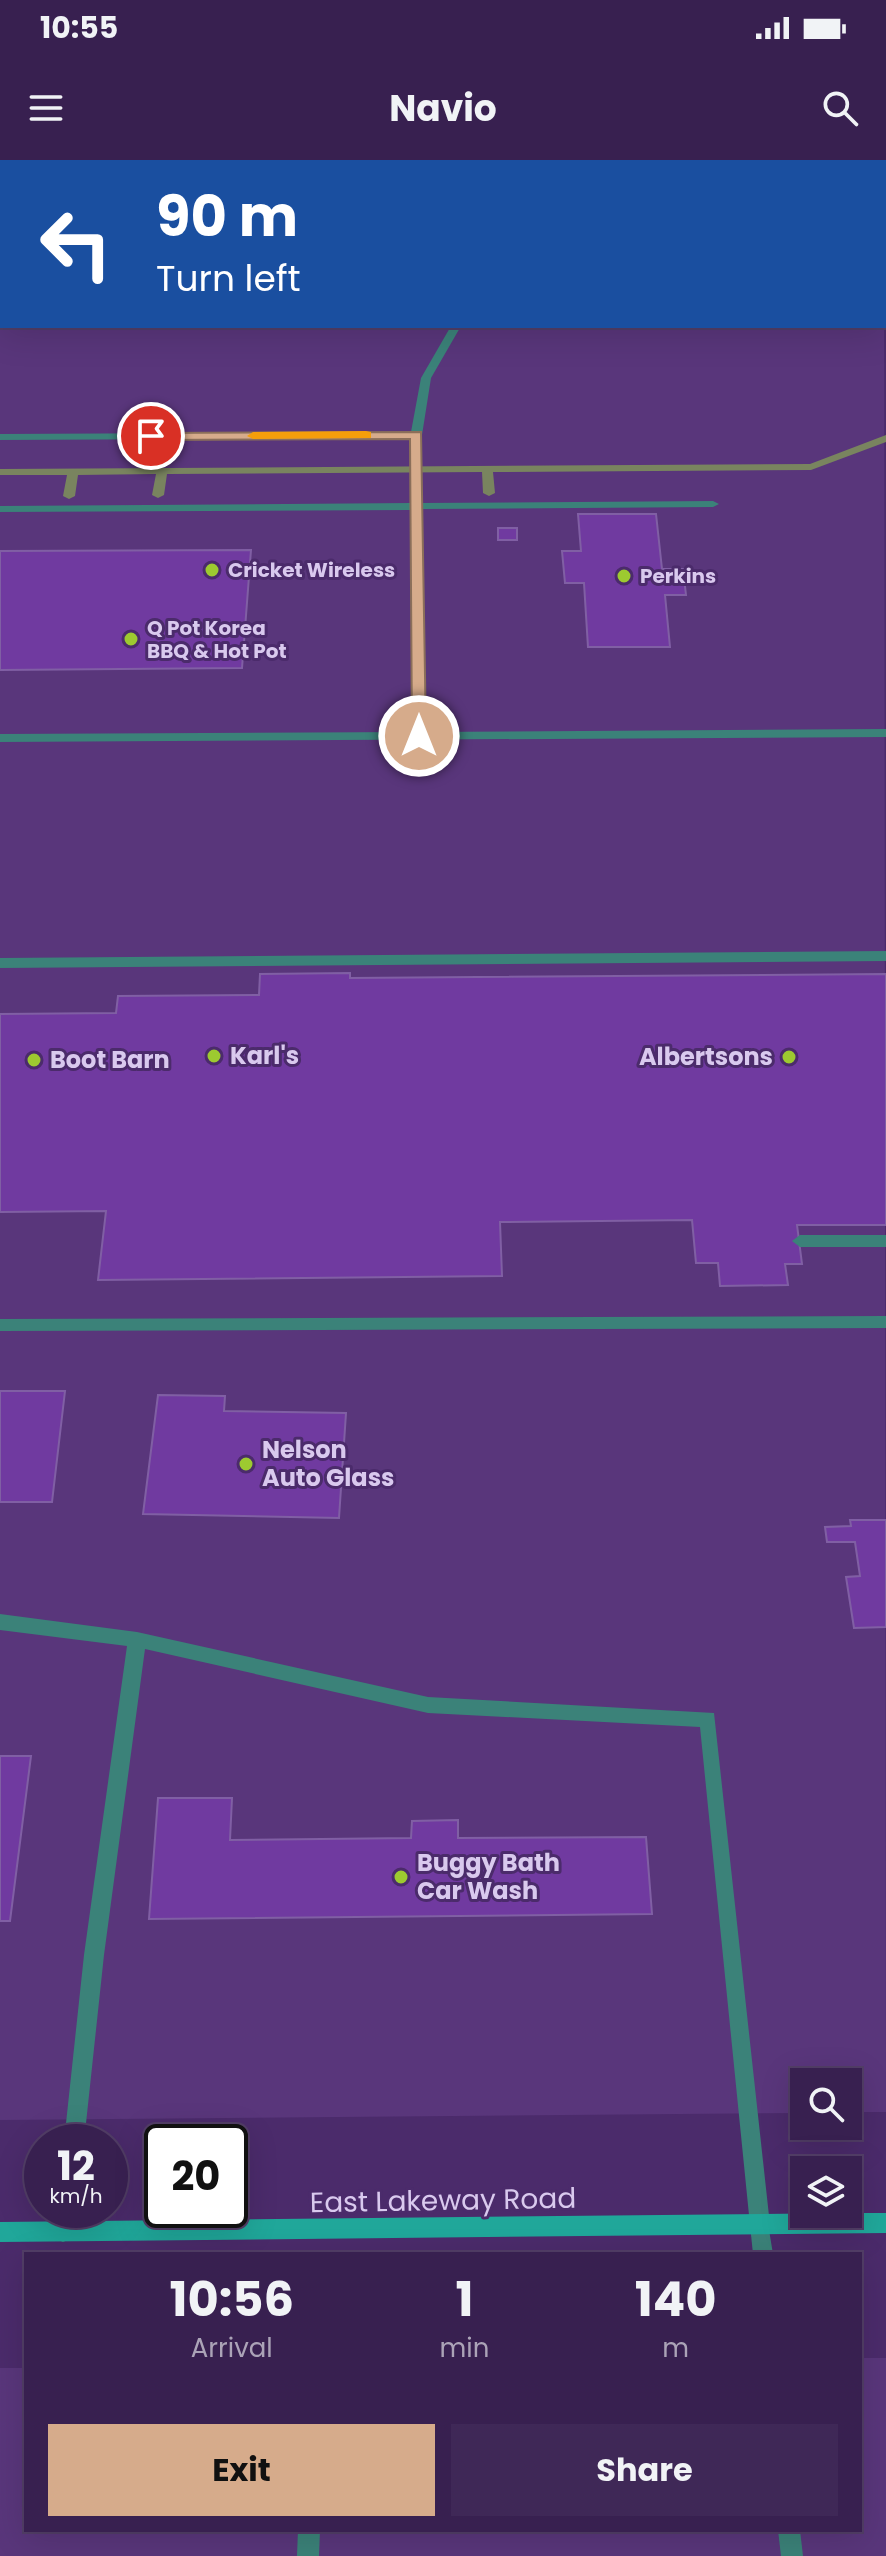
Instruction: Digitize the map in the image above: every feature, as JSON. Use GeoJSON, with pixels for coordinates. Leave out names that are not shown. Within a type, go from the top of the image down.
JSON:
{"type":"FeatureCollection","features":[{"type":"Feature","properties":{"kind":"main road","name":"East Lakeway Road"},"geometry":{"type":"LineString","coordinates":[[0,2232],[886,2223]]}},
{"type":"Feature","properties":{"kind":"street"},"geometry":{"type":"LineString","coordinates":[[419,736],[416,441],[426,378],[455,328]]}},
{"type":"Feature","properties":{"kind":"street"},"geometry":{"type":"LineString","coordinates":[[0,437],[416,441]]}},
{"type":"Feature","properties":{"kind":"street"},"geometry":{"type":"LineString","coordinates":[[0,509],[713,504]]}},
{"type":"Feature","properties":{"kind":"street"},"geometry":{"type":"LineString","coordinates":[[0,738],[886,733]]}},
{"type":"Feature","properties":{"kind":"street"},"geometry":{"type":"LineString","coordinates":[[0,963],[886,956]]}},
{"type":"Feature","properties":{"kind":"street"},"geometry":{"type":"LineString","coordinates":[[800,1241],[886,1241]]}},
{"type":"Feature","properties":{"kind":"street"},"geometry":{"type":"LineString","coordinates":[[0,1325],[886,1322]]}},
{"type":"Feature","properties":{"kind":"street"},"geometry":{"type":"LineString","coordinates":[[0,1622],[137,1640],[428,1705],[708,1719],[763,2252]]}},
{"type":"Feature","properties":{"kind":"street"},"geometry":{"type":"LineString","coordinates":[[76,2124],[96,1940],[137,1640]]}},
{"type":"Feature","properties":{"kind":"street"},"geometry":{"type":"LineString","coordinates":[[63,2232],[64,2228]]}},
{"type":"Feature","properties":{"kind":"street"},"geometry":{"type":"LineString","coordinates":[[308,2556],[309,2532]]}},
{"type":"Feature","properties":{"kind":"street"},"geometry":{"type":"LineString","coordinates":[[789,2532],[792,2556]]}},
{"type":"Feature","properties":{"kind":"shaded area"},"geometry":{"type":"Polygon","coordinates":[[[0,328],[884,328],[886,2112],[862,2112],[862,2068],[790,2068],[790,2113],[0,2120],[0,328]]]}},
{"type":"Feature","properties":{"kind":"shaded area"},"geometry":{"type":"Polygon","coordinates":[[[862,2358],[886,2358],[886,2556],[0,2556],[0,2368],[24,2368],[24,2532],[862,2532],[862,2358]]]}},
{"type":"Feature","properties":{"kind":"building","name":"Perkins"},"geometry":{"type":"Polygon","coordinates":[[[578,514],[656,514],[662,569],[683,569],[686,595],[665,595],[670,647],[588,647],[584,583],[565,583],[562,551],[581,551],[578,514]]]}},
{"type":"Feature","properties":{"kind":"building"},"geometry":{"type":"Polygon","coordinates":[[[498,528],[517,528],[517,540],[498,540],[498,528]]]}},
{"type":"Feature","properties":{"kind":"building"},"geometry":{"type":"Polygon","coordinates":[[[251,550],[242,668],[0,670],[0,551],[251,550]]]}},
{"type":"Feature","properties":{"kind":"building"},"geometry":{"type":"Polygon","coordinates":[[[350,973],[350,978],[886,974],[886,1225],[797,1225],[802,1264],[785,1264],[788,1285],[720,1286],[718,1263],[696,1263],[692,1220],[500,1222],[502,1276],[98,1280],[106,1211],[0,1212],[0,1014],[116,1013],[118,996],[259,995],[260,974],[350,973]]]}},
{"type":"Feature","properties":{"kind":"building"},"geometry":{"type":"Polygon","coordinates":[[[0,1391],[65,1391],[52,1502],[0,1502],[0,1391]]]}},
{"type":"Feature","properties":{"kind":"building","name":"Nelson Auto Glass"},"geometry":{"type":"Polygon","coordinates":[[[158,1395],[225,1396],[224,1411],[346,1413],[339,1518],[143,1514],[158,1395]]]}},
{"type":"Feature","properties":{"kind":"building"},"geometry":{"type":"Polygon","coordinates":[[[850,1520],[886,1520],[886,1627],[854,1628],[846,1577],[860,1576],[855,1542],[827,1542],[825,1527],[851,1526],[850,1520]]]}},
{"type":"Feature","properties":{"kind":"building"},"geometry":{"type":"Polygon","coordinates":[[[0,1756],[31,1756],[10,1921],[0,1921],[0,1756]]]}},
{"type":"Feature","properties":{"kind":"building","name":"Buggy Bath Car Wash"},"geometry":{"type":"Polygon","coordinates":[[[158,1798],[232,1798],[230,1840],[411,1838],[412,1821],[458,1820],[458,1838],[646,1837],[652,1914],[149,1919],[158,1798]]]}},
{"type":"Feature","properties":{"kind":"waterway"},"geometry":{"type":"LineString","coordinates":[[162,471],[811,467],[886,438]]}},
{"type":"Feature","properties":{"kind":"waterway"},"geometry":{"type":"LineString","coordinates":[[487,469],[489,493]]}},
{"type":"Feature","properties":{"kind":"waterway"},"geometry":{"type":"LineString","coordinates":[[73,472],[162,471]]}},
{"type":"Feature","properties":{"kind":"waterway"},"geometry":{"type":"LineString","coordinates":[[158,495],[162,471]]}},
{"type":"Feature","properties":{"kind":"waterway"},"geometry":{"type":"LineString","coordinates":[[0,472],[73,472]]}},
{"type":"Feature","properties":{"kind":"waterway"},"geometry":{"type":"LineString","coordinates":[[69,496],[73,472]]}},
{"type":"Feature","properties":{"kind":"slow traffic"},"geometry":{"type":"LineString","coordinates":[[253,436],[366,435]]}},
{"type":"Feature","properties":{"kind":"place","name":"Cricket Wireless"},"geometry":{"type":"Point","coordinates":[212,570]}},
{"type":"Feature","properties":{"kind":"place","name":"Perkins"},"geometry":{"type":"Point","coordinates":[624,576]}},
{"type":"Feature","properties":{"kind":"place","name":"Q Pot Korea BBQ & Hot Pot"},"geometry":{"type":"Point","coordinates":[131,639]}},
{"type":"Feature","properties":{"kind":"place","name":"Karl's"},"geometry":{"type":"Point","coordinates":[214,1056]}},
{"type":"Feature","properties":{"kind":"place","name":"Albertsons"},"geometry":{"type":"Point","coordinates":[789,1057]}},
{"type":"Feature","properties":{"kind":"place","name":"Boot Barn"},"geometry":{"type":"Point","coordinates":[34,1060]}},
{"type":"Feature","properties":{"kind":"place","name":"Nelson Auto Glass"},"geometry":{"type":"Point","coordinates":[246,1464]}},
{"type":"Feature","properties":{"kind":"place","name":"Buggy Bath Car Wash"},"geometry":{"type":"Point","coordinates":[401,1877]}},
{"type":"Feature","properties":{"kind":"route"},"geometry":{"type":"LineString","coordinates":[[151,436],[416,435],[419,736]]}}]}
